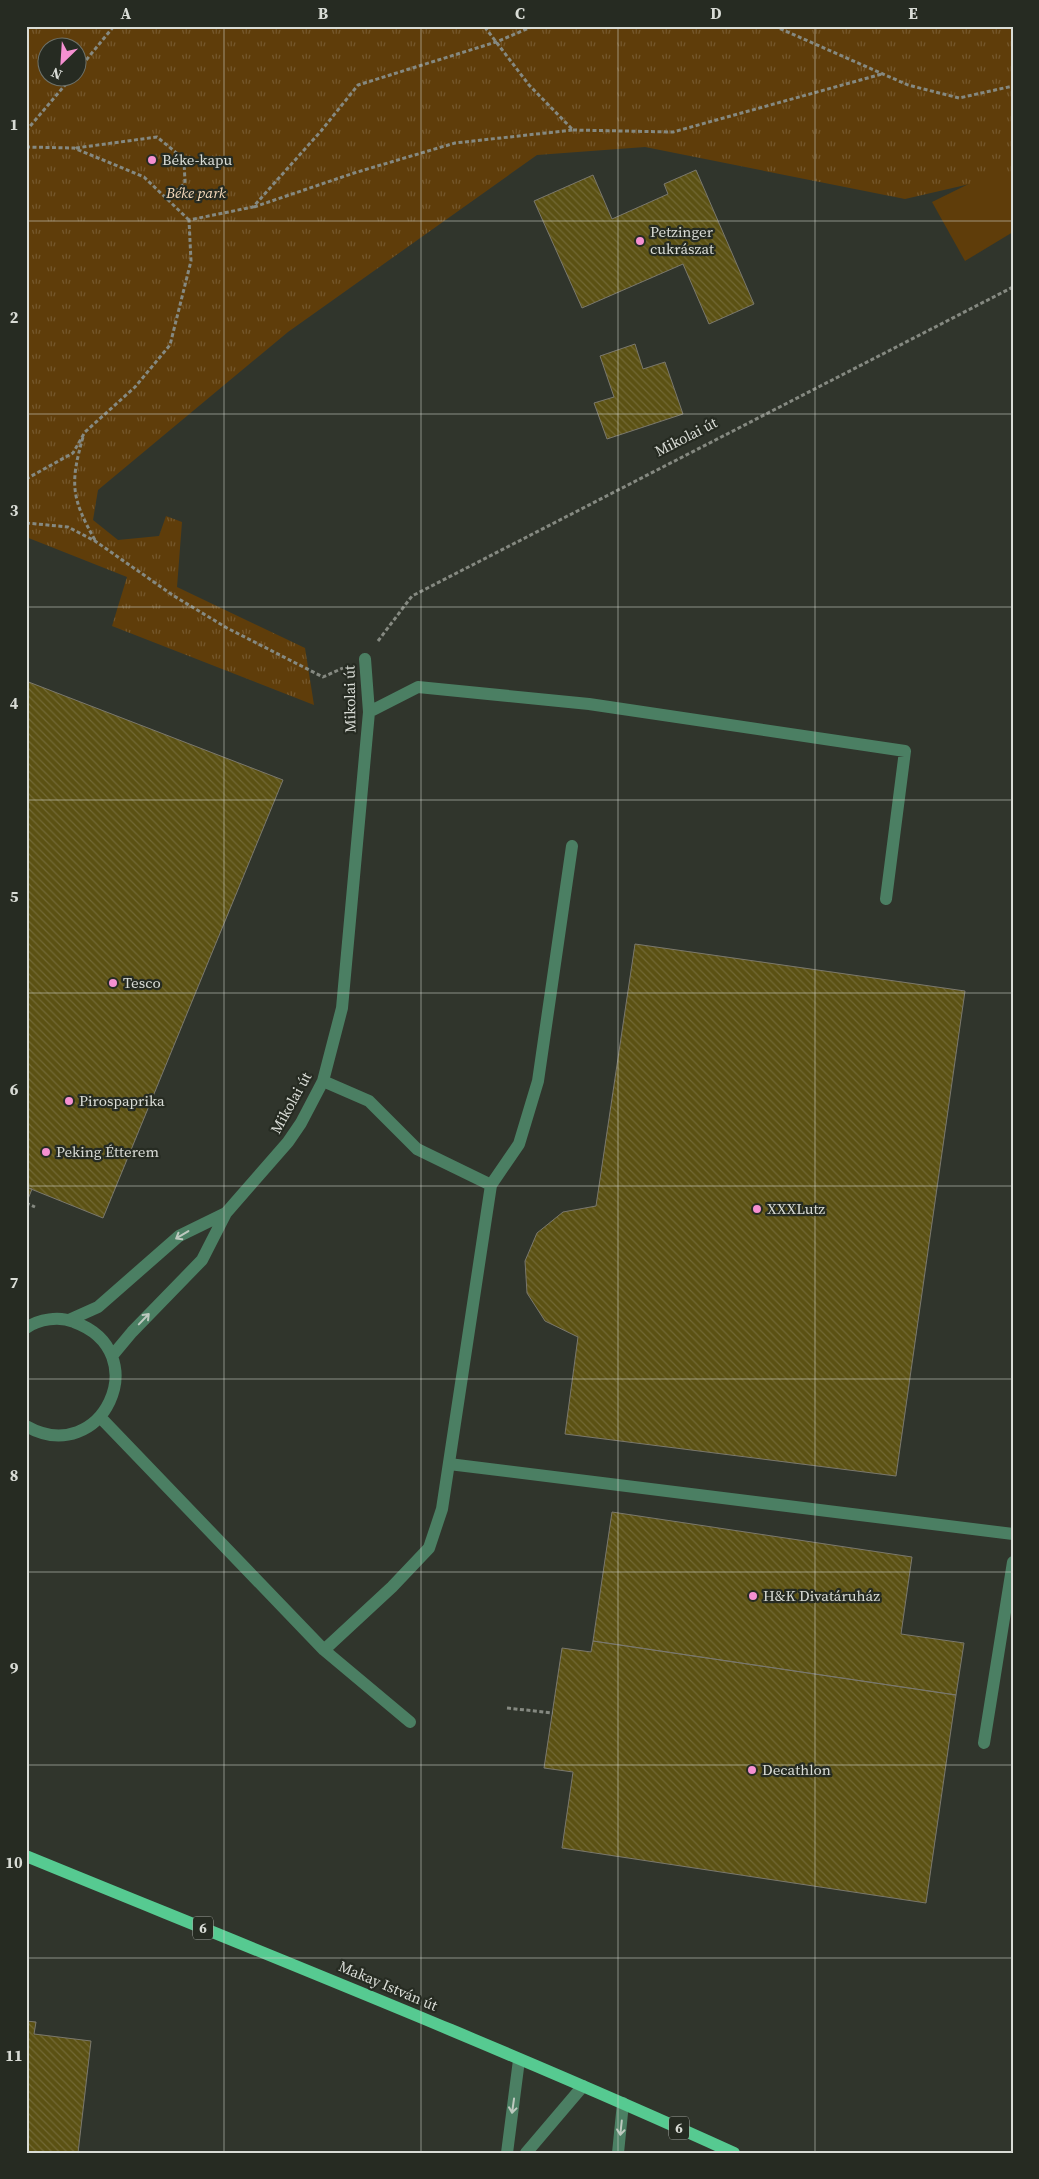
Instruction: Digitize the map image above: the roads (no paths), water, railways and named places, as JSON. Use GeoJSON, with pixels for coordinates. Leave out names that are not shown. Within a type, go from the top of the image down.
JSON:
{"type":"FeatureCollection","features":[{"type":"Feature","properties":{"kind":"main road","name":"Makay István út"},"geometry":{"type":"LineString","coordinates":[[26,1856],[380,2000],[519,2060],[623,2102],[734,2153]]}},
{"type":"Feature","properties":{"kind":"street","name":"Mikolai út"},"geometry":{"type":"LineString","coordinates":[[112,1356],[132,1332],[202,1260],[226,1213],[288,1142],[301,1123],[323,1081],[342,1008],[369,712],[365,659]]}},
{"type":"Feature","properties":{"kind":"street"},"geometry":{"type":"LineString","coordinates":[[369,712],[418,687],[589,704],[905,751],[886,899]]}},
{"type":"Feature","properties":{"kind":"street"},"geometry":{"type":"LineString","coordinates":[[324,1650],[392,1588],[429,1548],[442,1509],[491,1185],[519,1144],[538,1081],[572,846]]}},
{"type":"Feature","properties":{"kind":"street"},"geometry":{"type":"LineString","coordinates":[[323,1081],[368,1100],[417,1149],[491,1185]]}},
{"type":"Feature","properties":{"kind":"street"},"geometry":{"type":"LineString","coordinates":[[69,1320],[98,1307],[179,1236],[226,1213]]}},
{"type":"Feature","properties":{"kind":"street"},"geometry":{"type":"LineString","coordinates":[[26,1315],[41,1322]]}},
{"type":"Feature","properties":{"kind":"street"},"geometry":{"type":"LineString","coordinates":[[26,1328],[50,1319],[69,1320],[88,1327],[102,1339],[112,1356],[116,1374],[114,1394],[106,1411],[92,1425],[74,1434],[56,1436],[32,1429],[26,1440]]}},
{"type":"Feature","properties":{"kind":"street"},"geometry":{"type":"LineString","coordinates":[[100,1417],[324,1650],[410,1722]]}},
{"type":"Feature","properties":{"kind":"street"},"geometry":{"type":"LineString","coordinates":[[449,1464],[1013,1534]]}},
{"type":"Feature","properties":{"kind":"street"},"geometry":{"type":"LineString","coordinates":[[984,1743],[1013,1562]]}},
{"type":"Feature","properties":{"kind":"street"},"geometry":{"type":"LineString","coordinates":[[506,2153],[519,2060]]}},
{"type":"Feature","properties":{"kind":"street"},"geometry":{"type":"LineString","coordinates":[[526,2153],[583,2086]]}},
{"type":"Feature","properties":{"kind":"street"},"geometry":{"type":"LineString","coordinates":[[618,2153],[623,2102]]}},
{"type":"Feature","properties":{"kind":"place","name":"Béke-kapu"},"geometry":{"type":"Point","coordinates":[152,160]}},
{"type":"Feature","properties":{"kind":"place","name":"Petzinger cukrászat"},"geometry":{"type":"Point","coordinates":[640,241]}},
{"type":"Feature","properties":{"kind":"place","name":"Tesco"},"geometry":{"type":"Point","coordinates":[113,983]}},
{"type":"Feature","properties":{"kind":"place","name":"Pirospaprika"},"geometry":{"type":"Point","coordinates":[69,1101]}},
{"type":"Feature","properties":{"kind":"place","name":"Peking Étterem"},"geometry":{"type":"Point","coordinates":[46,1152]}},
{"type":"Feature","properties":{"kind":"place","name":"XXXLutz"},"geometry":{"type":"Point","coordinates":[757,1209]}},
{"type":"Feature","properties":{"kind":"place","name":"H&K Divatáruház"},"geometry":{"type":"Point","coordinates":[753,1596]}},
{"type":"Feature","properties":{"kind":"place","name":"Decathlon"},"geometry":{"type":"Point","coordinates":[752,1770]}},
{"type":"Feature","properties":{"kind":"park label","name":"Béke park"},"geometry":{"type":"Point","coordinates":[196,193]}}]}
